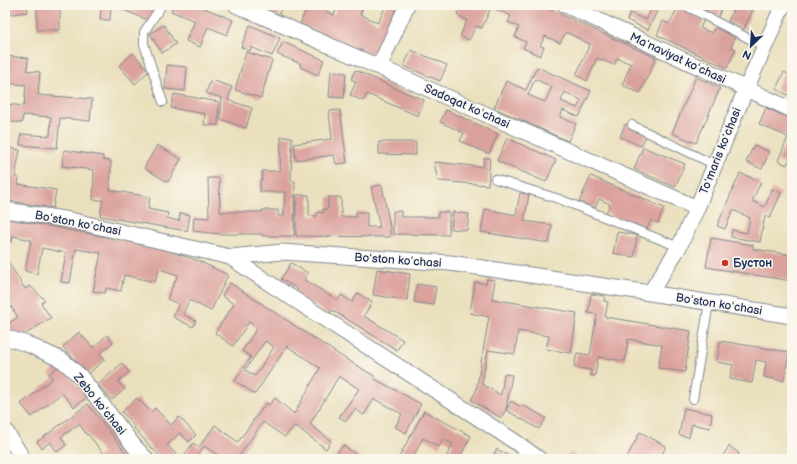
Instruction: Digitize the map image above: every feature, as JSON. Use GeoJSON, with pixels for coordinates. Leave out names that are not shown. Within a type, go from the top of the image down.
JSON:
{"type":"FeatureCollection","features":[{"type":"Feature","properties":{"kind":"street","name":"Sadoqat koʻchasi"},"geometry":{"type":"LineString","coordinates":[[236,5],[697,208]]}},
{"type":"Feature","properties":{"kind":"street"},"geometry":{"type":"LineString","coordinates":[[379,67],[407,5]]}},
{"type":"Feature","properties":{"kind":"street","name":"Maʻnaviyat koʻchasi"},"geometry":{"type":"LineString","coordinates":[[565,5],[792,110]]}},
{"type":"Feature","properties":{"kind":"street","name":"Toʻmaris koʻchasi"},"geometry":{"type":"LineString","coordinates":[[650,292],[679,247],[697,208],[746,89],[784,5]]}},
{"type":"Feature","properties":{"kind":"street","name":"Boʻston koʻchasi"},"geometry":{"type":"LineString","coordinates":[[5,210],[70,220],[230,257],[282,252],[450,263],[650,292],[792,316]]}},
{"type":"Feature","properties":{"kind":"street"},"geometry":{"type":"LineString","coordinates":[[230,257],[514,441],[538,459]]}},
{"type":"Feature","properties":{"kind":"street","name":"Zebo koʻchasi"},"geometry":{"type":"LineString","coordinates":[[5,337],[27,344],[62,360],[80,376],[134,446],[146,459]]}},
{"type":"Feature","properties":{"kind":"street"},"geometry":{"type":"LineString","coordinates":[[5,430],[23,459]]}},
{"type":"Feature","properties":{"kind":"lane"},"geometry":{"type":"LineString","coordinates":[[162,5],[144,32],[144,44],[163,102]]}},
{"type":"Feature","properties":{"kind":"lane"},"geometry":{"type":"LineString","coordinates":[[684,5],[765,47]]}},
{"type":"Feature","properties":{"kind":"lane"},"geometry":{"type":"LineString","coordinates":[[632,125],[715,165]]}},
{"type":"Feature","properties":{"kind":"lane"},"geometry":{"type":"LineString","coordinates":[[495,179],[559,199],[679,247]]}},
{"type":"Feature","properties":{"kind":"lane"},"geometry":{"type":"LineString","coordinates":[[693,399],[709,303]]}},
{"type":"Feature","properties":{"kind":"building"},"geometry":{"type":"Polygon","coordinates":[[[5,5],[27,5],[28,12],[5,15],[5,5]]]}},
{"type":"Feature","properties":{"kind":"building"},"geometry":{"type":"Polygon","coordinates":[[[37,5],[60,5],[60,30],[37,30],[37,5]]]}},
{"type":"Feature","properties":{"kind":"building"},"geometry":{"type":"Polygon","coordinates":[[[101,5],[111,5],[110,20],[100,20],[101,5]]]}},
{"type":"Feature","properties":{"kind":"building"},"geometry":{"type":"Polygon","coordinates":[[[112,5],[157,5],[150,21],[112,5]]]}},
{"type":"Feature","properties":{"kind":"building"},"geometry":{"type":"Polygon","coordinates":[[[174,5],[197,5],[233,20],[227,35],[208,27],[200,47],[186,41],[195,21],[171,11],[174,5]]]}},
{"type":"Feature","properties":{"kind":"building"},"geometry":{"type":"Polygon","coordinates":[[[253,5],[283,5],[278,16],[253,5]]]}},
{"type":"Feature","properties":{"kind":"building"},"geometry":{"type":"Polygon","coordinates":[[[308,5],[312,5],[334,15],[338,5],[349,5],[353,7],[353,5],[364,5],[360,14],[378,23],[386,5],[399,5],[376,57],[300,24],[308,5]]]}},
{"type":"Feature","properties":{"kind":"building"},"geometry":{"type":"Polygon","coordinates":[[[455,5],[492,5],[482,28],[476,26],[469,40],[460,36],[467,20],[457,15],[459,10],[453,7],[455,5]]]}},
{"type":"Feature","properties":{"kind":"building"},"geometry":{"type":"Polygon","coordinates":[[[495,5],[540,5],[656,58],[640,93],[622,85],[631,64],[617,58],[614,65],[597,58],[587,81],[576,75],[590,44],[566,32],[560,43],[545,36],[540,46],[544,47],[540,56],[523,48],[526,42],[515,37],[519,27],[508,22],[511,16],[494,8],[495,5]]]}},
{"type":"Feature","properties":{"kind":"building"},"geometry":{"type":"Polygon","coordinates":[[[596,5],[608,5],[606,9],[596,5]]]}},
{"type":"Feature","properties":{"kind":"building"},"geometry":{"type":"Polygon","coordinates":[[[653,5],[660,5],[648,30],[627,20],[630,13],[646,20],[653,5]]]}},
{"type":"Feature","properties":{"kind":"building"},"geometry":{"type":"Polygon","coordinates":[[[708,5],[721,10],[716,21],[703,15],[708,5]]]}},
{"type":"Feature","properties":{"kind":"building"},"geometry":{"type":"Polygon","coordinates":[[[724,5],[755,5],[744,29],[728,21],[733,11],[724,7],[724,5]]]}},
{"type":"Feature","properties":{"kind":"building"},"geometry":{"type":"Polygon","coordinates":[[[678,7],[704,20],[700,28],[712,33],[715,28],[735,37],[731,47],[736,49],[727,68],[657,35],[663,21],[669,24],[678,7]]]}},
{"type":"Feature","properties":{"kind":"building"},"geometry":{"type":"Polygon","coordinates":[[[164,25],[176,44],[162,53],[150,34],[164,25]]]}},
{"type":"Feature","properties":{"kind":"building"},"geometry":{"type":"Polygon","coordinates":[[[250,25],[280,38],[272,56],[251,47],[250,51],[241,47],[250,25]]]}},
{"type":"Feature","properties":{"kind":"building"},"geometry":{"type":"Polygon","coordinates":[[[283,42],[324,60],[318,75],[300,67],[301,64],[277,54],[283,42]]]}},
{"type":"Feature","properties":{"kind":"building"},"geometry":{"type":"Polygon","coordinates":[[[411,50],[447,65],[440,81],[404,66],[411,50]]]}},
{"type":"Feature","properties":{"kind":"building"},"geometry":{"type":"Polygon","coordinates":[[[246,52],[272,60],[261,98],[235,90],[246,52]]]}},
{"type":"Feature","properties":{"kind":"building"},"geometry":{"type":"Polygon","coordinates":[[[133,53],[149,71],[135,84],[119,66],[133,53]]]}},
{"type":"Feature","properties":{"kind":"building"},"geometry":{"type":"Polygon","coordinates":[[[5,56],[28,58],[27,71],[40,72],[38,95],[92,99],[90,121],[60,118],[57,148],[20,145],[21,134],[50,136],[51,117],[23,115],[22,123],[5,121],[5,104],[24,106],[26,85],[5,83],[5,56]]]}},
{"type":"Feature","properties":{"kind":"building"},"geometry":{"type":"Polygon","coordinates":[[[167,65],[187,67],[185,91],[165,89],[167,65]]]}},
{"type":"Feature","properties":{"kind":"building"},"geometry":{"type":"Polygon","coordinates":[[[537,67],[591,91],[579,117],[563,110],[560,117],[576,124],[568,141],[494,108],[506,81],[526,90],[537,67]],[[535,79],[528,95],[545,102],[552,87],[535,79]],[[565,92],[561,101],[577,108],[581,100],[565,92]]]}},
{"type":"Feature","properties":{"kind":"building"},"geometry":{"type":"Polygon","coordinates":[[[355,70],[424,100],[418,116],[367,94],[363,101],[350,95],[356,82],[351,79],[355,70]]]}},
{"type":"Feature","properties":{"kind":"building"},"geometry":{"type":"Polygon","coordinates":[[[331,71],[346,73],[344,98],[329,97],[331,71]]]}},
{"type":"Feature","properties":{"kind":"building"},"geometry":{"type":"Polygon","coordinates":[[[784,72],[792,76],[792,97],[776,89],[784,72]]]}},
{"type":"Feature","properties":{"kind":"building"},"geometry":{"type":"Polygon","coordinates":[[[696,77],[720,88],[696,143],[672,133],[696,77]]]}},
{"type":"Feature","properties":{"kind":"building"},"geometry":{"type":"Polygon","coordinates":[[[211,80],[232,87],[228,100],[252,108],[246,128],[220,119],[222,98],[206,93],[211,80]]]}},
{"type":"Feature","properties":{"kind":"building"},"geometry":{"type":"Polygon","coordinates":[[[174,94],[219,102],[218,125],[204,125],[205,114],[171,108],[174,94]]]}},
{"type":"Feature","properties":{"kind":"building"},"geometry":{"type":"Polygon","coordinates":[[[766,108],[792,119],[792,154],[787,165],[778,161],[788,137],[759,124],[766,108]]]}},
{"type":"Feature","properties":{"kind":"building"},"geometry":{"type":"Polygon","coordinates":[[[340,110],[347,163],[336,164],[334,155],[296,160],[294,144],[332,139],[329,111],[340,110]]]}},
{"type":"Feature","properties":{"kind":"building"},"geometry":{"type":"Polygon","coordinates":[[[446,110],[498,134],[489,154],[460,141],[464,133],[440,122],[446,110]]]}},
{"type":"Feature","properties":{"kind":"building"},"geometry":{"type":"Polygon","coordinates":[[[625,124],[647,134],[641,146],[620,137],[625,124]]]}},
{"type":"Feature","properties":{"kind":"building"},"geometry":{"type":"Polygon","coordinates":[[[281,137],[292,137],[291,181],[295,181],[294,236],[220,234],[193,231],[194,217],[209,218],[208,178],[219,178],[220,212],[262,212],[262,210],[278,210],[278,216],[284,216],[285,192],[260,192],[262,171],[280,171],[281,137]]]}},
{"type":"Feature","properties":{"kind":"building"},"geometry":{"type":"Polygon","coordinates":[[[507,138],[556,160],[546,182],[497,161],[507,138]]]}},
{"type":"Feature","properties":{"kind":"building"},"geometry":{"type":"Polygon","coordinates":[[[379,142],[416,142],[416,155],[379,154],[379,142]]]}},
{"type":"Feature","properties":{"kind":"building"},"geometry":{"type":"Polygon","coordinates":[[[157,145],[181,159],[168,182],[144,168],[157,145]]]}},
{"type":"Feature","properties":{"kind":"building"},"geometry":{"type":"Polygon","coordinates":[[[754,145],[769,152],[762,169],[746,162],[754,145]]]}},
{"type":"Feature","properties":{"kind":"building"},"geometry":{"type":"Polygon","coordinates":[[[643,147],[685,164],[675,187],[634,169],[643,147]]]}},
{"type":"Feature","properties":{"kind":"building"},"geometry":{"type":"Polygon","coordinates":[[[10,148],[20,150],[15,177],[19,178],[18,184],[56,190],[53,208],[5,200],[5,171],[10,148]]]}},
{"type":"Feature","properties":{"kind":"building"},"geometry":{"type":"Polygon","coordinates":[[[64,150],[103,156],[103,160],[111,161],[110,190],[150,197],[148,209],[168,213],[167,218],[179,221],[180,213],[190,215],[187,231],[100,216],[103,200],[93,200],[94,170],[62,166],[64,150]]]}},
{"type":"Feature","properties":{"kind":"building"},"geometry":{"type":"Polygon","coordinates":[[[484,158],[490,158],[488,185],[438,181],[434,162],[483,167],[484,158]]]}},
{"type":"Feature","properties":{"kind":"building"},"geometry":{"type":"Polygon","coordinates":[[[740,173],[761,182],[752,201],[765,207],[772,189],[781,193],[770,218],[765,216],[760,242],[731,237],[732,230],[747,233],[750,218],[733,210],[725,229],[717,226],[740,173]]]}},
{"type":"Feature","properties":{"kind":"building"},"geometry":{"type":"Polygon","coordinates":[[[591,176],[664,208],[658,223],[651,220],[646,231],[606,213],[610,204],[599,199],[595,208],[579,202],[591,176]]]}},
{"type":"Feature","properties":{"kind":"building"},"geometry":{"type":"Polygon","coordinates":[[[382,185],[390,227],[390,237],[296,236],[296,195],[309,195],[309,216],[317,216],[317,212],[323,213],[323,209],[328,209],[328,197],[341,197],[341,217],[356,217],[356,212],[367,212],[367,227],[380,227],[371,187],[382,185]]]}},
{"type":"Feature","properties":{"kind":"building"},"geometry":{"type":"Polygon","coordinates":[[[520,193],[529,194],[524,221],[552,225],[549,243],[481,232],[485,209],[516,215],[520,193]]]}},
{"type":"Feature","properties":{"kind":"building"},"geometry":{"type":"Polygon","coordinates":[[[393,211],[401,211],[401,217],[438,217],[438,212],[449,212],[449,235],[393,234],[393,211]]]}},
{"type":"Feature","properties":{"kind":"building"},"geometry":{"type":"Polygon","coordinates":[[[453,212],[469,214],[467,230],[451,229],[453,212]]]}},
{"type":"Feature","properties":{"kind":"building"},"geometry":{"type":"Polygon","coordinates":[[[5,218],[117,239],[166,250],[199,261],[228,275],[211,311],[189,300],[183,314],[196,321],[193,327],[173,317],[179,304],[167,299],[178,275],[159,269],[155,282],[124,275],[121,291],[106,288],[105,293],[93,291],[101,253],[76,249],[70,283],[61,282],[66,253],[42,248],[37,274],[25,271],[31,240],[13,236],[12,242],[5,241],[5,218]]]}},
{"type":"Feature","properties":{"kind":"building"},"geometry":{"type":"Polygon","coordinates":[[[617,232],[637,235],[634,257],[613,253],[617,232]]]}},
{"type":"Feature","properties":{"kind":"building"},"geometry":{"type":"Polygon","coordinates":[[[711,238],[753,245],[753,249],[792,255],[792,281],[706,267],[711,238]]]}},
{"type":"Feature","properties":{"kind":"building"},"geometry":{"type":"Polygon","coordinates":[[[7,260],[25,289],[30,286],[45,300],[41,303],[51,318],[21,337],[5,329],[5,326],[18,317],[5,298],[5,261],[7,260]]]}},
{"type":"Feature","properties":{"kind":"building"},"geometry":{"type":"Polygon","coordinates":[[[291,263],[308,273],[304,280],[338,300],[341,295],[352,302],[358,293],[372,302],[364,316],[403,340],[397,350],[332,310],[329,315],[295,294],[298,289],[281,279],[291,263]]]}},
{"type":"Feature","properties":{"kind":"building"},"geometry":{"type":"Polygon","coordinates":[[[377,269],[410,274],[407,300],[373,295],[377,269]]]}},
{"type":"Feature","properties":{"kind":"building"},"geometry":{"type":"Polygon","coordinates":[[[487,279],[495,280],[492,299],[577,313],[571,353],[546,349],[549,336],[518,331],[515,354],[488,350],[482,384],[501,395],[504,374],[512,375],[506,410],[501,418],[471,400],[476,391],[489,317],[470,313],[475,282],[486,284],[487,279]]]}},
{"type":"Feature","properties":{"kind":"building"},"geometry":{"type":"Polygon","coordinates":[[[230,283],[341,356],[376,377],[375,379],[421,404],[406,433],[395,427],[402,414],[374,399],[364,415],[355,409],[346,421],[339,417],[359,389],[339,376],[310,424],[331,441],[326,449],[297,427],[294,426],[285,437],[263,422],[237,459],[215,459],[218,455],[204,446],[195,459],[182,459],[193,443],[199,447],[215,425],[238,442],[266,403],[269,405],[275,398],[294,414],[320,368],[287,346],[255,394],[235,381],[251,357],[242,351],[257,328],[249,322],[233,346],[215,333],[234,304],[222,296],[230,283]],[[265,341],[245,370],[255,376],[274,347],[265,341]]]}},
{"type":"Feature","properties":{"kind":"building"},"geometry":{"type":"Polygon","coordinates":[[[417,284],[436,287],[433,305],[414,302],[417,284]]]}},
{"type":"Feature","properties":{"kind":"building"},"geometry":{"type":"Polygon","coordinates":[[[591,294],[605,296],[604,301],[608,302],[605,317],[691,331],[685,372],[658,368],[662,345],[628,339],[625,361],[598,357],[595,376],[590,375],[591,370],[574,367],[577,353],[590,355],[597,314],[588,313],[591,294]]]}},
{"type":"Feature","properties":{"kind":"building"},"geometry":{"type":"Polygon","coordinates":[[[79,332],[93,348],[107,335],[113,342],[100,354],[105,359],[88,374],[63,347],[79,332]]]}},
{"type":"Feature","properties":{"kind":"building"},"geometry":{"type":"Polygon","coordinates":[[[720,341],[789,352],[784,381],[764,377],[766,362],[756,360],[752,383],[730,379],[733,365],[717,362],[720,341]]]}},
{"type":"Feature","properties":{"kind":"building"},"geometry":{"type":"Polygon","coordinates":[[[122,363],[129,372],[118,382],[125,389],[112,400],[98,385],[122,363]]]}},
{"type":"Feature","properties":{"kind":"building"},"geometry":{"type":"Polygon","coordinates":[[[60,365],[87,397],[74,407],[62,393],[32,417],[21,404],[53,378],[49,374],[60,365]]]}},
{"type":"Feature","properties":{"kind":"building"},"geometry":{"type":"Polygon","coordinates":[[[137,398],[151,412],[155,408],[171,425],[179,417],[196,435],[189,442],[180,433],[167,445],[181,459],[163,459],[134,428],[135,427],[122,412],[137,398]]]}},
{"type":"Feature","properties":{"kind":"building"},"geometry":{"type":"Polygon","coordinates":[[[511,401],[521,407],[522,405],[546,418],[539,429],[506,410],[511,401]]]}},
{"type":"Feature","properties":{"kind":"building"},"geometry":{"type":"Polygon","coordinates":[[[88,404],[130,459],[97,459],[96,458],[103,453],[79,424],[61,437],[66,445],[57,452],[50,442],[42,448],[37,442],[88,404]]]}},
{"type":"Feature","properties":{"kind":"building"},"geometry":{"type":"Polygon","coordinates":[[[684,408],[712,414],[710,428],[692,424],[689,437],[679,435],[684,408]]]}},
{"type":"Feature","properties":{"kind":"building"},"geometry":{"type":"Polygon","coordinates":[[[424,411],[471,436],[459,459],[445,459],[453,444],[443,439],[439,447],[423,438],[412,459],[402,459],[399,457],[424,411]]]}},
{"type":"Feature","properties":{"kind":"building"},"geometry":{"type":"Polygon","coordinates":[[[640,432],[666,446],[660,459],[626,459],[640,432]]]}},
{"type":"Feature","properties":{"kind":"building"},"geometry":{"type":"Polygon","coordinates":[[[343,445],[362,459],[338,459],[335,457],[343,445]]]}},
{"type":"Feature","properties":{"kind":"building"},"geometry":{"type":"Polygon","coordinates":[[[729,446],[739,453],[736,459],[721,459],[729,446]]]}},
{"type":"Feature","properties":{"kind":"building"},"geometry":{"type":"Polygon","coordinates":[[[497,449],[515,459],[491,459],[497,449]]]}},
{"type":"Feature","properties":{"kind":"building"},"geometry":{"type":"Polygon","coordinates":[[[571,452],[581,459],[566,459],[571,452]]]}},
{"type":"Feature","properties":{"kind":"place","name":"Бустон"},"geometry":{"type":"Point","coordinates":[725,263]}}]}
